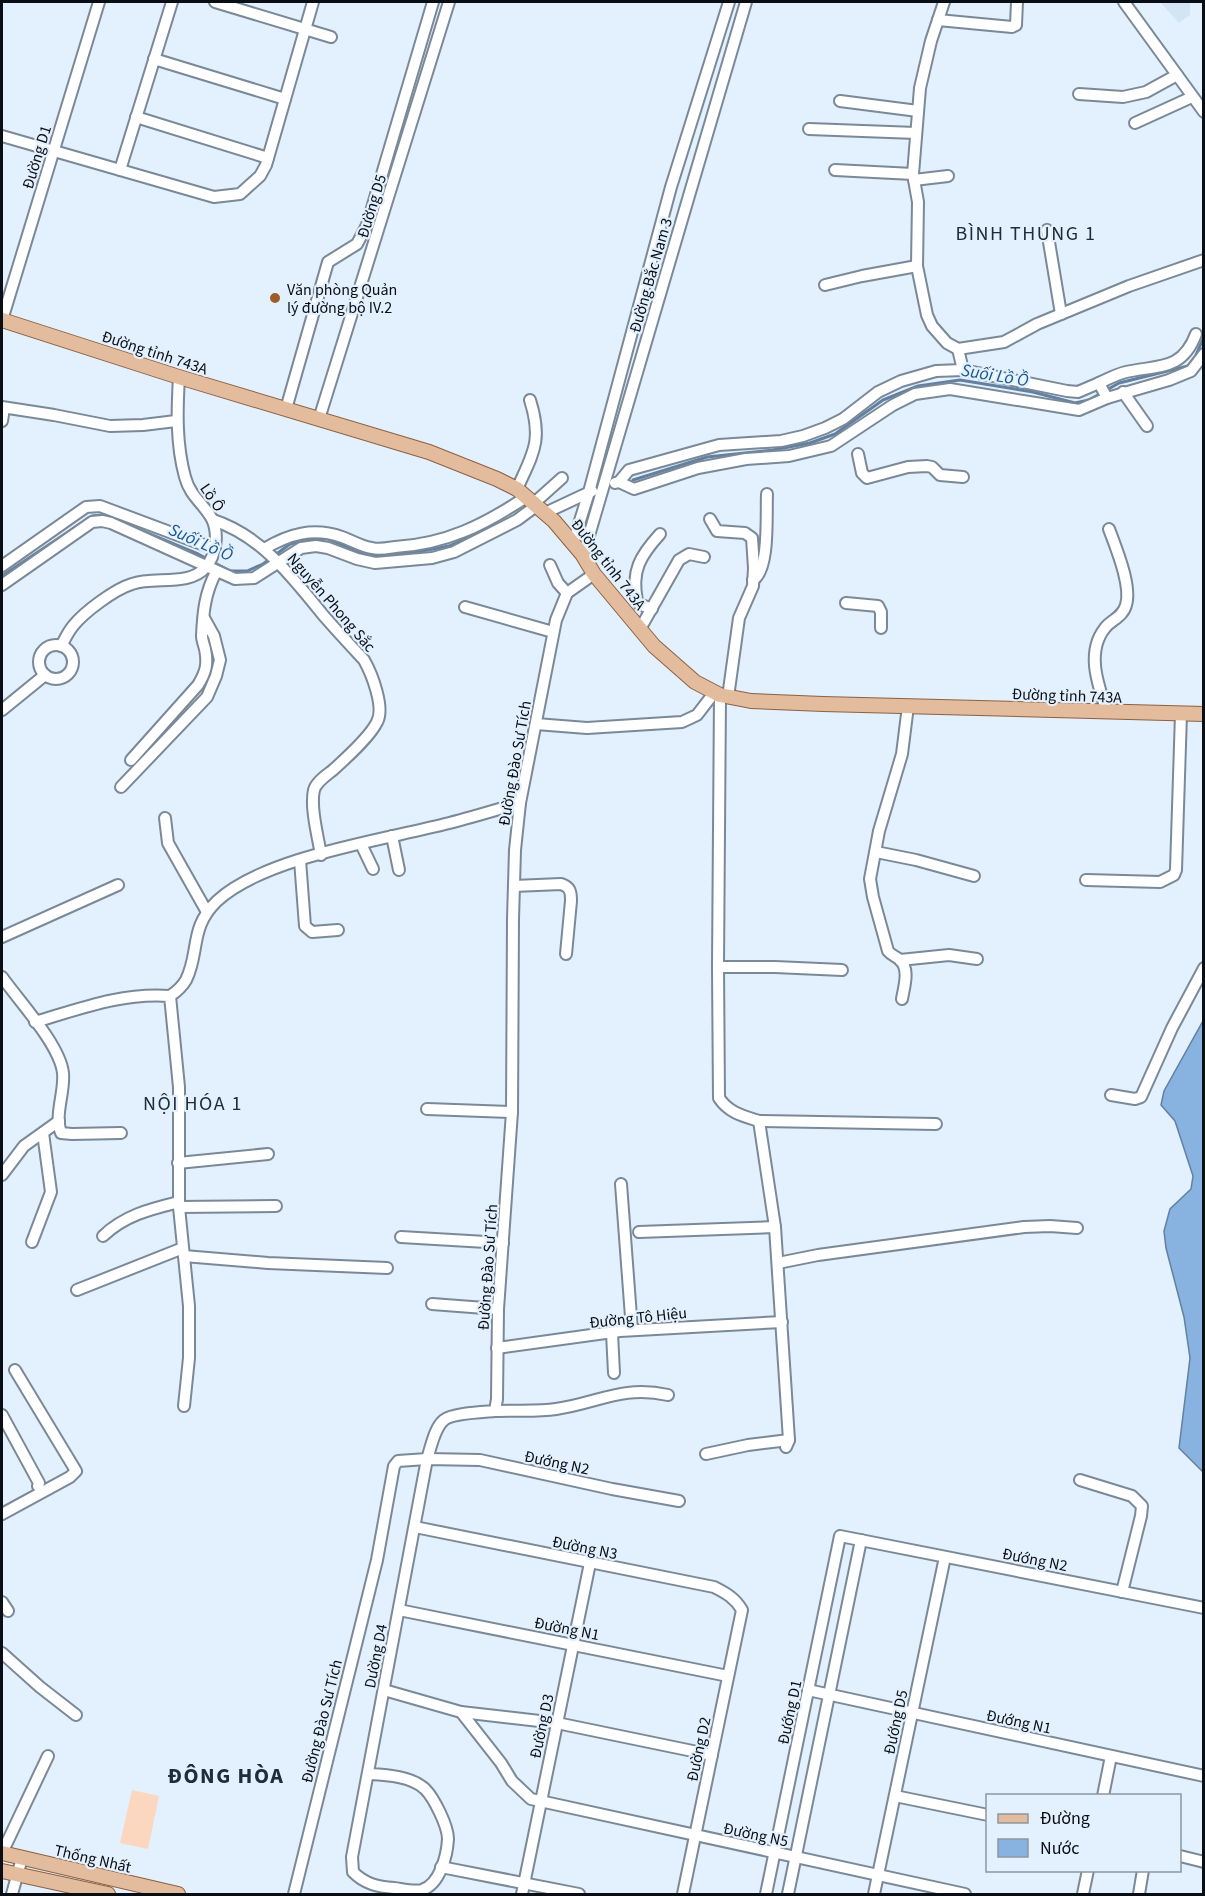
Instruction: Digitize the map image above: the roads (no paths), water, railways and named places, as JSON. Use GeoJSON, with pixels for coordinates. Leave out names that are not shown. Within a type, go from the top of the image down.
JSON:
{"type":"FeatureCollection","features":[{"type":"Feature","properties":{"kind":"main road","name":"Đường tỉnh 743A"},"geometry":{"type":"LineString","coordinates":[[2,320],[438,456],[496,479],[531,502],[554,521],[640,629],[675,665],[695,682],[721,695],[751,701],[1203,714]]}},
{"type":"Feature","properties":{"kind":"main road","name":"Thống Nhất"},"geometry":{"type":"LineString","coordinates":[[2,1853],[178,1894]]}},
{"type":"Feature","properties":{"kind":"main road","name":"Thống Nhất"},"geometry":{"type":"LineString","coordinates":[[2,1871],[108,1894]]}},
{"type":"Feature","properties":{"kind":"street","name":"Đường D1"},"geometry":{"type":"LineString","coordinates":[[2,320],[99,2]]}},
{"type":"Feature","properties":{"kind":"street"},"geometry":{"type":"LineString","coordinates":[[120,170],[172,2]]}},
{"type":"Feature","properties":{"kind":"street"},"geometry":{"type":"LineString","coordinates":[[215,2],[331,37]]}},
{"type":"Feature","properties":{"kind":"street"},"geometry":{"type":"LineString","coordinates":[[2,136],[214,197],[240,194],[260,176],[268,158],[304,29],[314,2]]}},
{"type":"Feature","properties":{"kind":"street"},"geometry":{"type":"LineString","coordinates":[[286,409],[328,262],[357,244],[367,225],[433,2]]}},
{"type":"Feature","properties":{"kind":"street","name":"Đường D5"},"geometry":{"type":"LineString","coordinates":[[319,419],[449,2]]}},
{"type":"Feature","properties":{"kind":"street","name":"Đường Bắc Nam 3"},"geometry":{"type":"LineString","coordinates":[[573,543],[589,492],[652,252],[729,2]]}},
{"type":"Feature","properties":{"kind":"street","name":"Đường Bắc Nam 3"},"geometry":{"type":"LineString","coordinates":[[583,556],[746,2]]}},
{"type":"Feature","properties":{"kind":"street"},"geometry":{"type":"LineString","coordinates":[[944,2],[926,62],[918,111],[914,177],[918,202],[917,266],[927,315],[932,326],[947,344],[958,349],[1004,342],[1061,314],[1129,285],[1203,260]]}},
{"type":"Feature","properties":{"kind":"street"},"geometry":{"type":"LineString","coordinates":[[938,20],[1012,27],[1017,21],[1017,2]]}},
{"type":"Feature","properties":{"kind":"street"},"geometry":{"type":"LineString","coordinates":[[1124,2],[1203,112]]}},
{"type":"Feature","properties":{"kind":"street"},"geometry":{"type":"LineString","coordinates":[[154,59],[285,99]]}},
{"type":"Feature","properties":{"kind":"street"},"geometry":{"type":"LineString","coordinates":[[1079,94],[1123,98],[1146,92],[1177,75]]}},
{"type":"Feature","properties":{"kind":"street"},"geometry":{"type":"LineString","coordinates":[[1135,123],[1192,97]]}},
{"type":"Feature","properties":{"kind":"street"},"geometry":{"type":"LineString","coordinates":[[840,101],[918,111]]}},
{"type":"Feature","properties":{"kind":"street"},"geometry":{"type":"LineString","coordinates":[[136,117],[268,158]]}},
{"type":"Feature","properties":{"kind":"street"},"geometry":{"type":"LineString","coordinates":[[809,129],[916,133]]}},
{"type":"Feature","properties":{"kind":"street"},"geometry":{"type":"LineString","coordinates":[[835,170],[914,177],[948,176]]}},
{"type":"Feature","properties":{"kind":"street"},"geometry":{"type":"LineString","coordinates":[[1047,230],[1061,314]]}},
{"type":"Feature","properties":{"kind":"street"},"geometry":{"type":"LineString","coordinates":[[825,285],[917,266]]}},
{"type":"Feature","properties":{"kind":"street"},"geometry":{"type":"LineString","coordinates":[[271,556],[301,548],[340,543],[371,549],[404,547],[454,537],[531,502],[589,492],[619,482],[629,470],[719,445],[781,441],[803,436],[843,419],[878,392],[901,381],[936,371],[963,370],[1078,392],[1123,373],[1160,366],[1181,358],[1190,350],[1196,334]]}},
{"type":"Feature","properties":{"kind":"street"},"geometry":{"type":"LineString","coordinates":[[958,349],[963,370]]}},
{"type":"Feature","properties":{"kind":"street"},"geometry":{"type":"LineString","coordinates":[[619,482],[634,489],[698,468],[746,459],[789,456],[831,446],[893,405],[915,394],[950,389],[1079,410],[1124,392],[1169,380],[1191,371],[1203,354]]}},
{"type":"Feature","properties":{"kind":"street","name":"Lồ Ô"},"geometry":{"type":"LineString","coordinates":[[179,377],[176,421],[185,478],[194,498],[213,520],[212,561]]}},
{"type":"Feature","properties":{"kind":"street"},"geometry":{"type":"LineString","coordinates":[[1100,384],[1107,398]]}},
{"type":"Feature","properties":{"kind":"street"},"geometry":{"type":"LineString","coordinates":[[1124,392],[1147,426]]}},
{"type":"Feature","properties":{"kind":"street"},"geometry":{"type":"LineString","coordinates":[[530,400],[537,422],[531,502]]}},
{"type":"Feature","properties":{"kind":"street"},"geometry":{"type":"LineString","coordinates":[[2,421],[3,408],[110,426],[176,421]]}},
{"type":"Feature","properties":{"kind":"street"},"geometry":{"type":"LineString","coordinates":[[858,454],[862,473],[867,478],[908,467],[927,466],[936,469],[940,475],[963,477]]}},
{"type":"Feature","properties":{"kind":"street"},"geometry":{"type":"LineString","coordinates":[[2,566],[92,505],[100,506],[212,561],[235,579],[254,578],[271,556],[294,534],[311,532],[328,533],[357,559],[375,563],[432,558],[454,552],[500,529],[562,478]]}},
{"type":"Feature","properties":{"kind":"street"},"geometry":{"type":"LineString","coordinates":[[753,580],[760,574],[764,561],[767,494]]}},
{"type":"Feature","properties":{"kind":"street"},"geometry":{"type":"LineString","coordinates":[[710,519],[717,531],[745,533],[752,538]]}},
{"type":"Feature","properties":{"kind":"street","name":"Nguyễn Phong Sắc"},"geometry":{"type":"LineString","coordinates":[[213,520],[231,526],[271,556],[364,660],[369,669],[379,704],[378,722],[347,757],[318,783],[314,790],[314,811],[321,855]]}},
{"type":"Feature","properties":{"kind":"street"},"geometry":{"type":"LineString","coordinates":[[2,585],[92,522],[111,523],[212,561]]}},
{"type":"Feature","properties":{"kind":"street"},"geometry":{"type":"LineString","coordinates":[[1107,712],[1096,675],[1095,656],[1098,639],[1105,627],[1123,613],[1128,598],[1117,549],[1109,529]]}},
{"type":"Feature","properties":{"kind":"street"},"geometry":{"type":"LineString","coordinates":[[752,538],[765,533]]}},
{"type":"Feature","properties":{"kind":"street"},"geometry":{"type":"LineString","coordinates":[[651,609],[637,601],[634,577],[644,554],[660,534]]}},
{"type":"Feature","properties":{"kind":"street"},"geometry":{"type":"LineString","coordinates":[[752,538],[753,586],[739,618],[721,695],[719,1098],[735,1113],[759,1121],[936,1124]]}},
{"type":"Feature","properties":{"kind":"street"},"geometry":{"type":"LineString","coordinates":[[640,629],[684,555],[704,557]]}},
{"type":"Feature","properties":{"kind":"street"},"geometry":{"type":"LineString","coordinates":[[131,760],[198,685],[206,672],[207,661],[202,638],[204,603],[212,561]]}},
{"type":"Feature","properties":{"kind":"street"},"geometry":{"type":"LineString","coordinates":[[61,646],[73,625],[119,590],[133,583],[195,576],[212,561]]}},
{"type":"Feature","properties":{"kind":"street"},"geometry":{"type":"LineString","coordinates":[[550,566],[554,577],[567,593],[594,573]]}},
{"type":"Feature","properties":{"kind":"street","name":"Đường Đào Sư Tích"},"geometry":{"type":"LineString","coordinates":[[495,1411],[498,1309],[510,1169],[514,886],[520,803],[553,632],[562,599],[567,593]]}},
{"type":"Feature","properties":{"kind":"street"},"geometry":{"type":"LineString","coordinates":[[846,603],[878,606],[881,612],[881,628]]}},
{"type":"Feature","properties":{"kind":"street"},"geometry":{"type":"LineString","coordinates":[[465,607],[553,632]]}},
{"type":"Feature","properties":{"kind":"street"},"geometry":{"type":"LineString","coordinates":[[121,787],[207,697],[220,660],[214,636],[204,618]]}},
{"type":"Feature","properties":{"kind":"street"},"geometry":{"type":"LineString","coordinates":[[61,646],[69,650],[74,660],[72,672],[63,679],[57,680],[45,675],[40,668],[40,656],[48,647],[61,646]]}},
{"type":"Feature","properties":{"kind":"street"},"geometry":{"type":"LineString","coordinates":[[2,710],[45,675]]}},
{"type":"Feature","properties":{"kind":"street"},"geometry":{"type":"LineString","coordinates":[[536,724],[587,728],[682,722],[697,715],[721,695]]}},
{"type":"Feature","properties":{"kind":"street"},"geometry":{"type":"LineString","coordinates":[[902,999],[905,968],[900,960],[888,951],[870,879],[879,831],[902,754],[908,706]]}},
{"type":"Feature","properties":{"kind":"street"},"geometry":{"type":"LineString","coordinates":[[1086,880],[1160,882],[1174,875],[1181,714]]}},
{"type":"Feature","properties":{"kind":"street"},"geometry":{"type":"LineString","coordinates":[[35,1022],[105,1001],[152,994],[170,996],[186,980],[198,932],[207,912],[227,893],[250,879],[300,860],[444,825],[520,803]]}},
{"type":"Feature","properties":{"kind":"street"},"geometry":{"type":"LineString","coordinates":[[165,818],[168,843],[207,912]]}},
{"type":"Feature","properties":{"kind":"street"},"geometry":{"type":"LineString","coordinates":[[392,836],[399,870]]}},
{"type":"Feature","properties":{"kind":"street"},"geometry":{"type":"LineString","coordinates":[[361,844],[373,869]]}},
{"type":"Feature","properties":{"kind":"street"},"geometry":{"type":"LineString","coordinates":[[876,852],[974,876]]}},
{"type":"Feature","properties":{"kind":"street"},"geometry":{"type":"LineString","coordinates":[[300,860],[305,926],[312,932],[338,930]]}},
{"type":"Feature","properties":{"kind":"street"},"geometry":{"type":"LineString","coordinates":[[514,886],[561,884],[568,886],[571,900],[566,954]]}},
{"type":"Feature","properties":{"kind":"street"},"geometry":{"type":"LineString","coordinates":[[2,937],[118,885]]}},
{"type":"Feature","properties":{"kind":"street"},"geometry":{"type":"LineString","coordinates":[[900,960],[950,955],[977,959]]}},
{"type":"Feature","properties":{"kind":"street"},"geometry":{"type":"LineString","coordinates":[[718,967],[842,970]]}},
{"type":"Feature","properties":{"kind":"street"},"geometry":{"type":"LineString","coordinates":[[1111,1095],[1135,1099],[1141,1097],[1172,1028],[1203,968]]}},
{"type":"Feature","properties":{"kind":"street"},"geometry":{"type":"LineString","coordinates":[[2,977],[53,1046],[62,1063],[60,1132],[63,1134],[121,1133]]}},
{"type":"Feature","properties":{"kind":"street"},"geometry":{"type":"LineString","coordinates":[[170,996],[179,1087],[179,1205],[189,1306],[189,1358],[184,1406]]}},
{"type":"Feature","properties":{"kind":"street"},"geometry":{"type":"LineString","coordinates":[[427,1109],[512,1112]]}},
{"type":"Feature","properties":{"kind":"street"},"geometry":{"type":"LineString","coordinates":[[2,1175],[24,1146],[59,1121]]}},
{"type":"Feature","properties":{"kind":"street"},"geometry":{"type":"LineString","coordinates":[[706,1454],[748,1445],[788,1443],[775,1227],[759,1121]]}},
{"type":"Feature","properties":{"kind":"street"},"geometry":{"type":"LineString","coordinates":[[32,1242],[51,1192],[43,1134]]}},
{"type":"Feature","properties":{"kind":"street"},"geometry":{"type":"LineString","coordinates":[[178,1163],[268,1155]]}},
{"type":"Feature","properties":{"kind":"street"},"geometry":{"type":"LineString","coordinates":[[621,1184],[632,1330]]}},
{"type":"Feature","properties":{"kind":"street"},"geometry":{"type":"LineString","coordinates":[[104,1236],[112,1227],[141,1211],[179,1205],[276,1206]]}},
{"type":"Feature","properties":{"kind":"street"},"geometry":{"type":"LineString","coordinates":[[639,1232],[775,1227]]}},
{"type":"Feature","properties":{"kind":"street"},"geometry":{"type":"LineString","coordinates":[[778,1263],[818,1255],[1024,1227],[1077,1228]]}},
{"type":"Feature","properties":{"kind":"street"},"geometry":{"type":"LineString","coordinates":[[401,1237],[503,1243]]}},
{"type":"Feature","properties":{"kind":"street"},"geometry":{"type":"LineString","coordinates":[[77,1290],[184,1252],[268,1263],[387,1268]]}},
{"type":"Feature","properties":{"kind":"street"},"geometry":{"type":"LineString","coordinates":[[432,1304],[498,1309]]}},
{"type":"Feature","properties":{"kind":"street","name":"Đường Tô Hiệu"},"geometry":{"type":"LineString","coordinates":[[497,1348],[632,1330],[782,1323]]}},
{"type":"Feature","properties":{"kind":"street"},"geometry":{"type":"LineString","coordinates":[[612,1333],[614,1373]]}},
{"type":"Feature","properties":{"kind":"street"},"geometry":{"type":"LineString","coordinates":[[2,1514],[70,1477],[76,1471],[15,1370]]}},
{"type":"Feature","properties":{"kind":"street"},"geometry":{"type":"LineString","coordinates":[[428,1459],[439,1428],[444,1420],[452,1416],[495,1411],[556,1409],[626,1392],[641,1391],[668,1395]]}},
{"type":"Feature","properties":{"kind":"street"},"geometry":{"type":"LineString","coordinates":[[2,1415],[39,1483],[38,1486]]}},
{"type":"Feature","properties":{"kind":"street","name":"Đường Đào Sư Tích"},"geometry":{"type":"LineString","coordinates":[[294,1894],[377,1560],[393,1471],[398,1461],[428,1459]]}},
{"type":"Feature","properties":{"kind":"street","name":"Đướng N2"},"geometry":{"type":"LineString","coordinates":[[428,1459],[480,1460],[679,1501]]}},
{"type":"Feature","properties":{"kind":"street","name":"Dường D4"},"geometry":{"type":"LineString","coordinates":[[428,1459],[352,1857],[353,1872],[361,1880],[381,1887],[421,1890],[434,1882],[441,1867]]}},
{"type":"Feature","properties":{"kind":"street"},"geometry":{"type":"LineString","coordinates":[[1080,1480],[1132,1496],[1142,1506],[1122,1592]]}},
{"type":"Feature","properties":{"kind":"street","name":"Đường N3"},"geometry":{"type":"LineString","coordinates":[[415,1527],[714,1587],[730,1596],[742,1610]]}},
{"type":"Feature","properties":{"kind":"street","name":"Đướng N2"},"geometry":{"type":"LineString","coordinates":[[840,1536],[1203,1608]]}},
{"type":"Feature","properties":{"kind":"street","name":"Đướng D1"},"geometry":{"type":"LineString","coordinates":[[766,1894],[840,1536]]}},
{"type":"Feature","properties":{"kind":"street"},"geometry":{"type":"LineString","coordinates":[[788,1894],[861,1540]]}},
{"type":"Feature","properties":{"kind":"street","name":"Đướng D5"},"geometry":{"type":"LineString","coordinates":[[874,1894],[945,1557]]}},
{"type":"Feature","properties":{"kind":"street","name":"Đường D3"},"geometry":{"type":"LineString","coordinates":[[523,1889],[590,1563]]}},
{"type":"Feature","properties":{"kind":"street"},"geometry":{"type":"LineString","coordinates":[[829,1591],[850,1593]]}},
{"type":"Feature","properties":{"kind":"street","name":"Đường N1"},"geometry":{"type":"LineString","coordinates":[[399,1610],[728,1676]]}},
{"type":"Feature","properties":{"kind":"street","name":"Đường D2"},"geometry":{"type":"LineString","coordinates":[[682,1894],[742,1610]]}},
{"type":"Feature","properties":{"kind":"street"},"geometry":{"type":"LineString","coordinates":[[2,1653],[76,1715]]}},
{"type":"Feature","properties":{"kind":"street"},"geometry":{"type":"LineString","coordinates":[[384,1690],[461,1712],[557,1723],[712,1755]]}},
{"type":"Feature","properties":{"kind":"street"},"geometry":{"type":"LineString","coordinates":[[808,1690],[829,1695]]}},
{"type":"Feature","properties":{"kind":"street","name":"Đướng N1"},"geometry":{"type":"LineString","coordinates":[[829,1695],[1203,1776]]}},
{"type":"Feature","properties":{"kind":"street"},"geometry":{"type":"LineString","coordinates":[[461,1712],[523,1794],[541,1802]]}},
{"type":"Feature","properties":{"kind":"street"},"geometry":{"type":"LineString","coordinates":[[795,1755],[816,1758]]}},
{"type":"Feature","properties":{"kind":"street"},"geometry":{"type":"LineString","coordinates":[[2,1853],[48,1756]]}},
{"type":"Feature","properties":{"kind":"street"},"geometry":{"type":"LineString","coordinates":[[1103,1794],[1111,1756]]}},
{"type":"Feature","properties":{"kind":"street"},"geometry":{"type":"LineString","coordinates":[[368,1774],[389,1775],[408,1780],[424,1788],[435,1803],[448,1837],[441,1867],[523,1889],[579,1894]]}},
{"type":"Feature","properties":{"kind":"street"},"geometry":{"type":"LineString","coordinates":[[895,1796],[986,1815]]}},
{"type":"Feature","properties":{"kind":"street"},"geometry":{"type":"LineString","coordinates":[[786,1798],[807,1803]]}},
{"type":"Feature","properties":{"kind":"street","name":"Đường N5"},"geometry":{"type":"LineString","coordinates":[[541,1802],[878,1877],[965,1894]]}},
{"type":"Feature","properties":{"kind":"street"},"geometry":{"type":"LineString","coordinates":[[1181,1856],[1203,1862]]}},
{"type":"Feature","properties":{"kind":"street"},"geometry":{"type":"LineString","coordinates":[[12,1894],[22,1858]]}},
{"type":"Feature","properties":{"kind":"street"},"geometry":{"type":"LineString","coordinates":[[1083,1894],[1088,1872]]}},
{"type":"Feature","properties":{"kind":"street"},"geometry":{"type":"LineString","coordinates":[[1138,1894],[1143,1872]]}},
{"type":"Feature","properties":{"kind":"water"},"geometry":{"type":"Polygon","coordinates":[[[1203,1021],[1203,1472],[1179,1448],[1190,1358],[1184,1317],[1166,1248],[1164,1231],[1170,1209],[1191,1189],[1193,1176],[1175,1121],[1161,1105],[1164,1091],[1203,1021]]]}},
{"type":"Feature","properties":{"kind":"waterway","name":"Suối Lồ Ồ"},"geometry":{"type":"LineString","coordinates":[[633,480],[707,457],[773,450],[810,443],[835,434],[883,400],[918,386],[960,380],[1033,392],[1075,403],[1089,400],[1119,383],[1188,366],[1204,337]]}},
{"type":"Feature","properties":{"kind":"waterway","name":"Suối Lồ Ồ"},"geometry":{"type":"LineString","coordinates":[[2,576],[92,516],[101,515],[110,518]]}},
{"type":"Feature","properties":{"kind":"waterway","name":"Suối Lồ Ồ"},"geometry":{"type":"LineString","coordinates":[[116,520],[198,554],[230,571],[247,571],[263,564],[290,544],[308,539],[328,539],[371,556],[411,553],[449,546],[487,529]]}},
{"type":"Feature","properties":{"kind":"place","name":"Văn phòng Quản lý đường bộ IV.2"},"geometry":{"type":"Point","coordinates":[275,298]}},
{"type":"Feature","properties":{"kind":"district","name":"BÌNH THUNG 1"},"geometry":{"type":"Point","coordinates":[1026,233]}},
{"type":"Feature","properties":{"kind":"district","name":"NỘI HÓA 1"},"geometry":{"type":"Point","coordinates":[193,1103]}},
{"type":"Feature","properties":{"kind":"district","name":"ĐÔNG HÒA"},"geometry":{"type":"Point","coordinates":[226,1775]}}]}
